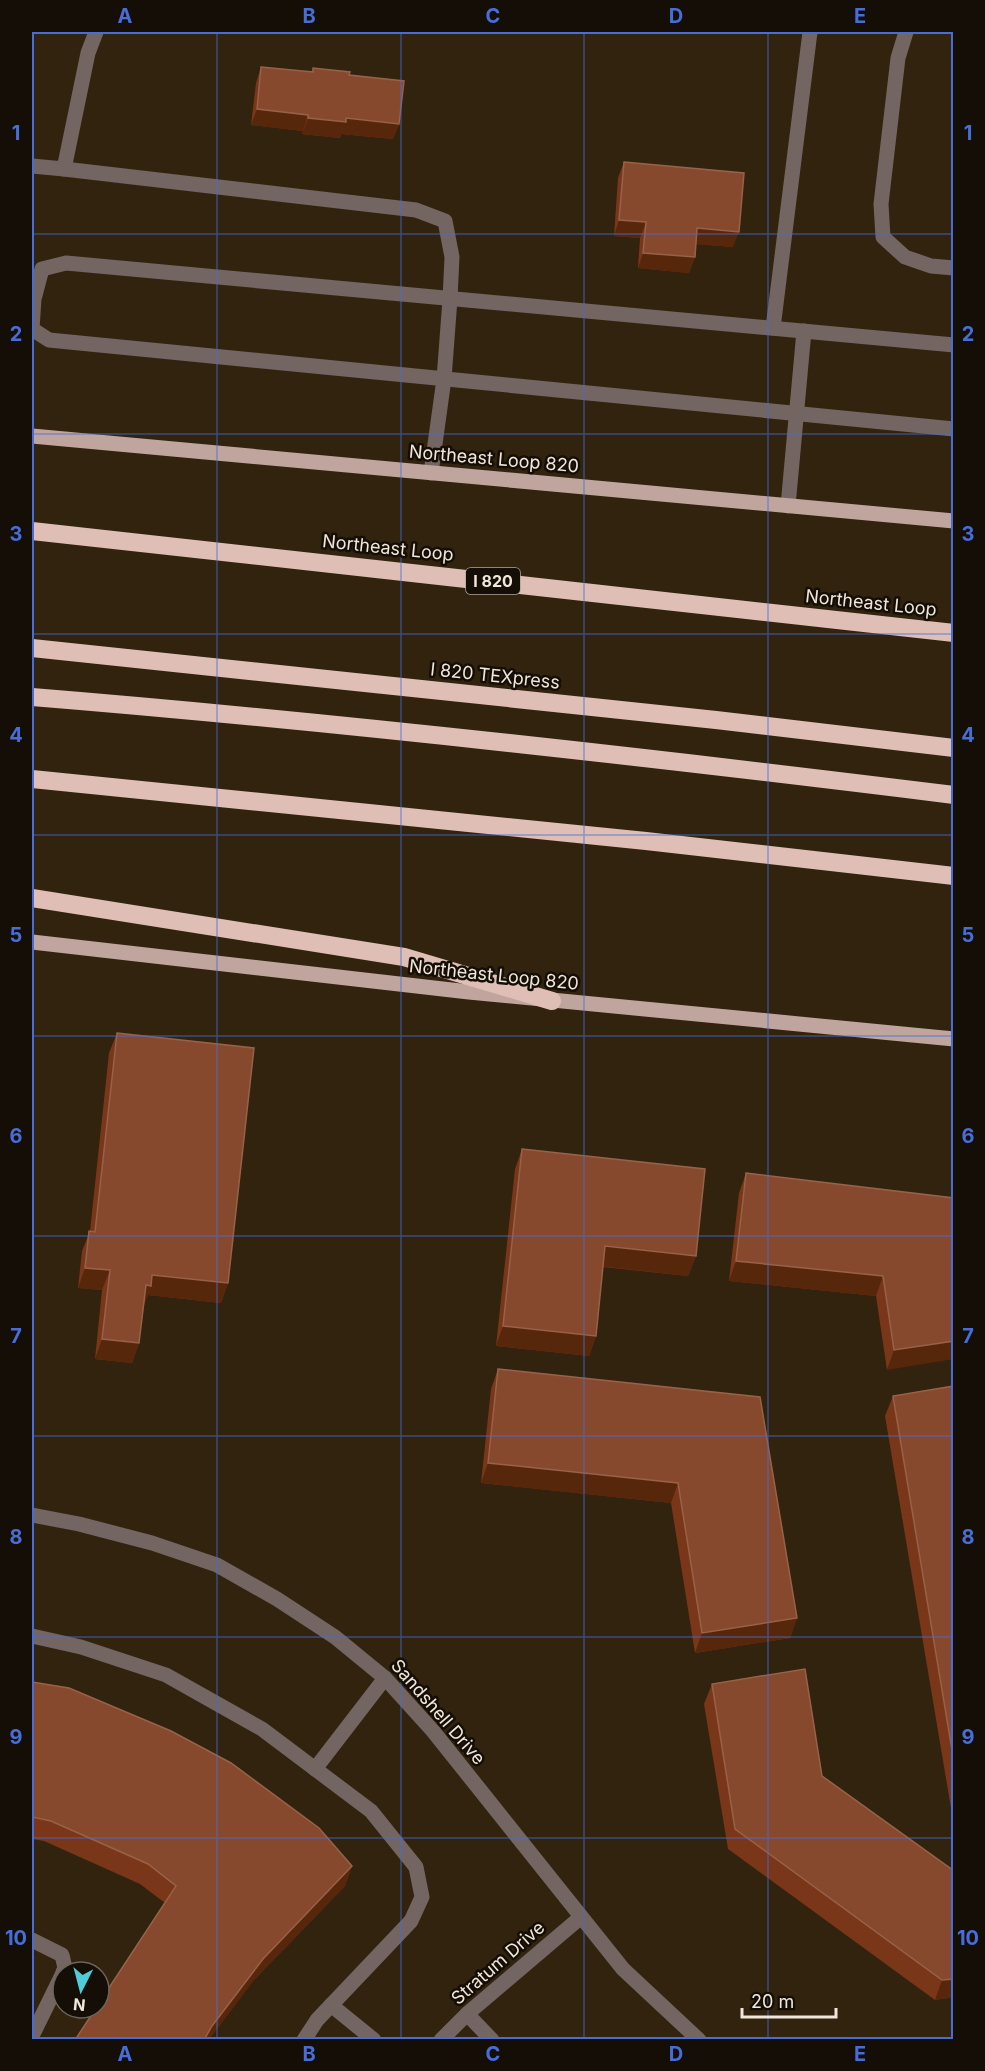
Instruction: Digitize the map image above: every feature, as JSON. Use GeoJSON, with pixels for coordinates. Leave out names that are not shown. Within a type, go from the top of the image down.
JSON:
{"type":"FeatureCollection","features":[{"type":"Feature","properties":{"kind":"highway","name":"Northeast Loop"},"geometry":{"type":"LineString","coordinates":[[32,531],[954,633]]}},
{"type":"Feature","properties":{"kind":"highway","name":"I 820 TEXpress"},"geometry":{"type":"LineString","coordinates":[[32,648],[704,719],[954,748]]}},
{"type":"Feature","properties":{"kind":"highway"},"geometry":{"type":"LineString","coordinates":[[32,697],[195,710],[401,731],[703,764],[954,795]]}},
{"type":"Feature","properties":{"kind":"highway"},"geometry":{"type":"LineString","coordinates":[[32,778],[646,841],[954,876]]}},
{"type":"Feature","properties":{"kind":"highway"},"geometry":{"type":"LineString","coordinates":[[32,898],[404,957],[552,1001]]}},
{"type":"Feature","properties":{"kind":"main road","name":"Northeast Loop 820"},"geometry":{"type":"LineString","coordinates":[[32,436],[954,521]]}},
{"type":"Feature","properties":{"kind":"main road","name":"Northeast Loop 820"},"geometry":{"type":"LineString","coordinates":[[32,942],[552,1001],[954,1039]]}},
{"type":"Feature","properties":{"kind":"street"},"geometry":{"type":"LineString","coordinates":[[64,169],[88,53],[96,32]]}},
{"type":"Feature","properties":{"kind":"street"},"geometry":{"type":"LineString","coordinates":[[773,328],[810,32]]}},
{"type":"Feature","properties":{"kind":"street"},"geometry":{"type":"LineString","coordinates":[[906,32],[898,58],[881,204],[883,237],[905,257],[931,266],[954,268]]}},
{"type":"Feature","properties":{"kind":"street"},"geometry":{"type":"LineString","coordinates":[[32,166],[416,210],[445,221],[452,257],[450,299],[444,379],[431,473]]}},
{"type":"Feature","properties":{"kind":"street"},"geometry":{"type":"LineString","coordinates":[[954,345],[66,263],[42,269],[34,299],[32,329],[49,340],[954,429]]}},
{"type":"Feature","properties":{"kind":"street"},"geometry":{"type":"LineString","coordinates":[[788,506],[804,331]]}},
{"type":"Feature","properties":{"kind":"street","name":"Sandshell Drive"},"geometry":{"type":"LineString","coordinates":[[32,1515],[79,1524],[152,1543],[217,1565],[277,1599],[335,1637],[385,1677],[433,1731],[623,1969],[699,2040]]}},
{"type":"Feature","properties":{"kind":"street"},"geometry":{"type":"LineString","coordinates":[[32,1636],[81,1647],[165,1675],[262,1729],[370,1812],[416,1867],[422,1897],[411,1921],[317,2020],[304,2040]]}},
{"type":"Feature","properties":{"kind":"street"},"geometry":{"type":"LineString","coordinates":[[315,1769],[385,1677]]}},
{"type":"Feature","properties":{"kind":"street","name":"Stratum Drive"},"geometry":{"type":"LineString","coordinates":[[441,2040],[467,2014],[582,1917]]}},
{"type":"Feature","properties":{"kind":"street"},"geometry":{"type":"LineString","coordinates":[[32,1940],[62,1956],[63,1960]]}},
{"type":"Feature","properties":{"kind":"street"},"geometry":{"type":"LineString","coordinates":[[32,2036],[51,1997]]}},
{"type":"Feature","properties":{"kind":"street"},"geometry":{"type":"LineString","coordinates":[[331,2005],[374,2040]]}},
{"type":"Feature","properties":{"kind":"street"},"geometry":{"type":"LineString","coordinates":[[467,2014],[492,2040]]}},
{"type":"Feature","properties":{"kind":"building"},"geometry":{"type":"Polygon","coordinates":[[[261,67],[313,72],[313,68],[350,72],[349,75],[404,81],[399,124],[346,118],[346,122],[308,118],[308,115],[257,109],[261,67]]]}},
{"type":"Feature","properties":{"kind":"building"},"geometry":{"type":"Polygon","coordinates":[[[624,162],[744,173],[739,232],[697,228],[695,257],[643,253],[646,222],[619,220],[624,162]]]}},
{"type":"Feature","properties":{"kind":"building"},"geometry":{"type":"Polygon","coordinates":[[[117,1033],[254,1048],[228,1283],[152,1275],[151,1286],[146,1285],[139,1343],[102,1339],[110,1270],[85,1268],[89,1231],[95,1232],[117,1033]]]}},
{"type":"Feature","properties":{"kind":"building"},"geometry":{"type":"Polygon","coordinates":[[[522,1149],[705,1169],[696,1256],[605,1246],[596,1336],[503,1326],[522,1149]]]}},
{"type":"Feature","properties":{"kind":"building"},"geometry":{"type":"Polygon","coordinates":[[[746,1173],[954,1198],[954,1341],[894,1350],[883,1276],[736,1261],[746,1173]]]}},
{"type":"Feature","properties":{"kind":"building"},"geometry":{"type":"Polygon","coordinates":[[[498,1369],[760,1397],[797,1618],[702,1633],[678,1483],[488,1463],[498,1369]]]}},
{"type":"Feature","properties":{"kind":"building"},"geometry":{"type":"Polygon","coordinates":[[[954,1386],[954,1762],[893,1396],[954,1386]]]}},
{"type":"Feature","properties":{"kind":"building"},"geometry":{"type":"Polygon","coordinates":[[[805,1669],[822,1776],[954,1871],[954,1979],[942,1980],[735,1829],[712,1684],[805,1669]]]}},
{"type":"Feature","properties":{"kind":"building"},"geometry":{"type":"Polygon","coordinates":[[[32,1682],[69,1688],[171,1731],[231,1763],[319,1828],[352,1866],[263,1959],[204,2040],[75,2040],[88,2020],[111,2020],[111,1985],[176,1886],[148,1864],[51,1821],[32,1817],[32,1682]]]}}]}
